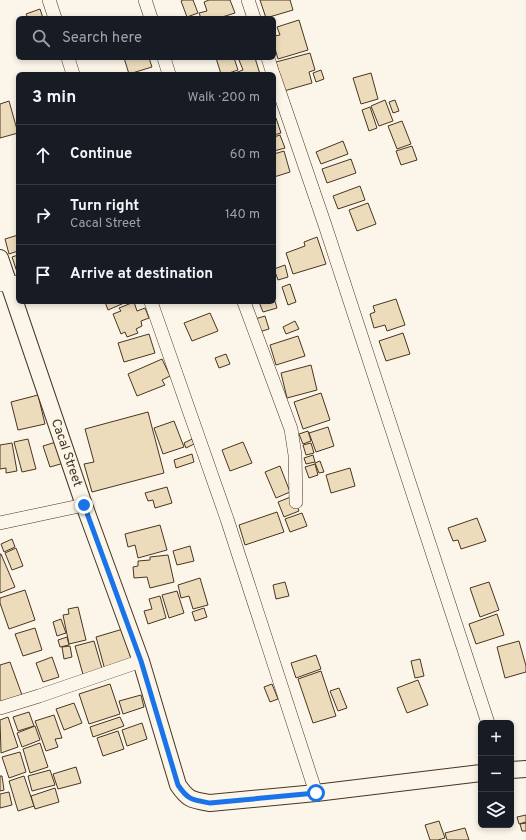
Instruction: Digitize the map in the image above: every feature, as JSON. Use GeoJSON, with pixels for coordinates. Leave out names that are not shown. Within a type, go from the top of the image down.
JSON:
{"type":"FeatureCollection","features":[{"type":"Feature","properties":{"kind":"street"},"geometry":{"type":"LineString","coordinates":[[49,0],[54,16]]}},
{"type":"Feature","properties":{"kind":"street"},"geometry":{"type":"LineString","coordinates":[[145,0],[150,16]]}},
{"type":"Feature","properties":{"kind":"street"},"geometry":{"type":"LineString","coordinates":[[248,0],[253,16]]}},
{"type":"Feature","properties":{"kind":"street"},"geometry":{"type":"LineString","coordinates":[[69,60],[72,72]]}},
{"type":"Feature","properties":{"kind":"street"},"geometry":{"type":"LineString","coordinates":[[165,60],[168,72]]}},
{"type":"Feature","properties":{"kind":"street"},"geometry":{"type":"LineString","coordinates":[[269,60],[273,72]]}},
{"type":"Feature","properties":{"kind":"street"},"geometry":{"type":"LineString","coordinates":[[276,81],[325,225],[487,720]]}},
{"type":"Feature","properties":{"kind":"street","name":"Cacal Street"},"geometry":{"type":"LineString","coordinates":[[0,258],[84,505],[141,661],[178,785],[185,796],[196,801],[210,803],[316,793]]}},
{"type":"Feature","properties":{"kind":"street"},"geometry":{"type":"LineString","coordinates":[[152,304],[227,519],[316,793],[478,773]]}},
{"type":"Feature","properties":{"kind":"street"},"geometry":{"type":"LineString","coordinates":[[245,304],[291,429],[295,455],[296,502]]}},
{"type":"Feature","properties":{"kind":"street"},"geometry":{"type":"LineString","coordinates":[[0,524],[84,505]]}},
{"type":"Feature","properties":{"kind":"street"},"geometry":{"type":"LineString","coordinates":[[0,708],[141,661]]}},
{"type":"Feature","properties":{"kind":"street"},"geometry":{"type":"LineString","coordinates":[[514,770],[526,769]]}},
{"type":"Feature","properties":{"kind":"building"},"geometry":{"type":"Polygon","coordinates":[[[193,0],[198,13],[187,16],[181,1],[193,0]]]}},
{"type":"Feature","properties":{"kind":"building"},"geometry":{"type":"Polygon","coordinates":[[[209,0],[230,0],[235,13],[225,16],[200,16],[199,13],[207,11],[204,2],[209,0]]]}},
{"type":"Feature","properties":{"kind":"building"},"geometry":{"type":"Polygon","coordinates":[[[260,0],[290,0],[293,10],[273,16],[265,16],[260,0]]]}},
{"type":"Feature","properties":{"kind":"building"},"geometry":{"type":"Polygon","coordinates":[[[40,9],[42,16],[27,16],[26,14],[40,9]]]}},
{"type":"Feature","properties":{"kind":"building"},"geometry":{"type":"Polygon","coordinates":[[[299,20],[308,50],[278,59],[276,52],[276,36],[280,35],[277,27],[299,20]]]}},
{"type":"Feature","properties":{"kind":"building"},"geometry":{"type":"Polygon","coordinates":[[[310,53],[315,70],[309,72],[312,83],[284,91],[276,62],[310,53]]]}},
{"type":"Feature","properties":{"kind":"building"},"geometry":{"type":"Polygon","coordinates":[[[125,60],[150,60],[152,67],[136,72],[128,72],[125,60]]]}},
{"type":"Feature","properties":{"kind":"building"},"geometry":{"type":"Polygon","coordinates":[[[217,60],[235,60],[238,70],[232,72],[220,72],[217,60]]]}},
{"type":"Feature","properties":{"kind":"building"},"geometry":{"type":"Polygon","coordinates":[[[239,60],[256,60],[259,72],[238,72],[243,70],[239,60]]]}},
{"type":"Feature","properties":{"kind":"building"},"geometry":{"type":"Polygon","coordinates":[[[321,70],[324,79],[316,82],[313,73],[321,70]]]}},
{"type":"Feature","properties":{"kind":"building"},"geometry":{"type":"Polygon","coordinates":[[[371,73],[378,99],[361,104],[353,78],[371,73]]]}},
{"type":"Feature","properties":{"kind":"building"},"geometry":{"type":"Polygon","coordinates":[[[385,100],[393,121],[379,126],[371,106],[385,100]]]}},
{"type":"Feature","properties":{"kind":"building"},"geometry":{"type":"Polygon","coordinates":[[[395,100],[399,111],[393,113],[389,102],[395,100]]]}},
{"type":"Feature","properties":{"kind":"building"},"geometry":{"type":"Polygon","coordinates":[[[9,101],[16,126],[16,134],[0,138],[0,104],[9,101]]]}},
{"type":"Feature","properties":{"kind":"building"},"geometry":{"type":"Polygon","coordinates":[[[370,107],[377,128],[369,131],[362,110],[370,107]]]}},
{"type":"Feature","properties":{"kind":"building"},"geometry":{"type":"Polygon","coordinates":[[[276,118],[281,133],[276,134],[276,118]]]}},
{"type":"Feature","properties":{"kind":"building"},"geometry":{"type":"Polygon","coordinates":[[[402,121],[411,144],[397,149],[388,126],[402,121]]]}},
{"type":"Feature","properties":{"kind":"building"},"geometry":{"type":"Polygon","coordinates":[[[280,135],[285,148],[276,150],[276,136],[280,135]]]}},
{"type":"Feature","properties":{"kind":"building"},"geometry":{"type":"Polygon","coordinates":[[[343,141],[348,154],[321,164],[316,152],[343,141]]]}},
{"type":"Feature","properties":{"kind":"building"},"geometry":{"type":"Polygon","coordinates":[[[412,146],[417,160],[401,165],[396,151],[412,146]]]}},
{"type":"Feature","properties":{"kind":"building"},"geometry":{"type":"Polygon","coordinates":[[[284,151],[290,172],[276,176],[276,153],[284,151]]]}},
{"type":"Feature","properties":{"kind":"building"},"geometry":{"type":"Polygon","coordinates":[[[351,159],[356,173],[327,183],[322,169],[351,159]]]}},
{"type":"Feature","properties":{"kind":"building"},"geometry":{"type":"Polygon","coordinates":[[[360,186],[365,200],[338,209],[333,196],[360,186]]]}},
{"type":"Feature","properties":{"kind":"building"},"geometry":{"type":"Polygon","coordinates":[[[368,203],[376,224],[357,231],[349,210],[368,203]]]}},
{"type":"Feature","properties":{"kind":"building"},"geometry":{"type":"Polygon","coordinates":[[[16,236],[16,252],[9,254],[5,239],[16,236]]]}},
{"type":"Feature","properties":{"kind":"building"},"geometry":{"type":"Polygon","coordinates":[[[317,237],[326,264],[293,274],[286,253],[305,246],[304,242],[317,237]]]}},
{"type":"Feature","properties":{"kind":"building"},"geometry":{"type":"Polygon","coordinates":[[[16,256],[16,269],[12,257],[16,256]]]}},
{"type":"Feature","properties":{"kind":"building"},"geometry":{"type":"Polygon","coordinates":[[[285,265],[288,277],[278,280],[276,268],[285,265]]]}},
{"type":"Feature","properties":{"kind":"building"},"geometry":{"type":"Polygon","coordinates":[[[290,284],[296,302],[288,305],[282,287],[290,284]]]}},
{"type":"Feature","properties":{"kind":"building"},"geometry":{"type":"Polygon","coordinates":[[[396,299],[405,325],[387,331],[385,325],[374,328],[370,314],[375,312],[373,306],[396,299]]]}},
{"type":"Feature","properties":{"kind":"building"},"geometry":{"type":"Polygon","coordinates":[[[106,304],[122,304],[108,310],[106,304]]]}},
{"type":"Feature","properties":{"kind":"building"},"geometry":{"type":"Polygon","coordinates":[[[129,304],[135,304],[137,311],[145,308],[149,318],[141,321],[142,326],[136,329],[138,333],[127,337],[125,332],[121,334],[113,314],[121,311],[119,308],[129,304]]]}},
{"type":"Feature","properties":{"kind":"building"},"geometry":{"type":"Polygon","coordinates":[[[260,304],[276,304],[277,308],[263,312],[260,304]]]}},
{"type":"Feature","properties":{"kind":"building"},"geometry":{"type":"Polygon","coordinates":[[[210,313],[218,331],[192,341],[184,323],[210,313]]]}},
{"type":"Feature","properties":{"kind":"building"},"geometry":{"type":"Polygon","coordinates":[[[265,316],[269,329],[259,332],[255,319],[265,316]]]}},
{"type":"Feature","properties":{"kind":"building"},"geometry":{"type":"Polygon","coordinates":[[[295,321],[299,329],[286,334],[283,327],[295,321]]]}},
{"type":"Feature","properties":{"kind":"building"},"geometry":{"type":"Polygon","coordinates":[[[403,333],[410,354],[386,361],[379,341],[403,333]]]}},
{"type":"Feature","properties":{"kind":"building"},"geometry":{"type":"Polygon","coordinates":[[[149,334],[155,353],[124,362],[118,343],[149,334]]]}},
{"type":"Feature","properties":{"kind":"building"},"geometry":{"type":"Polygon","coordinates":[[[298,336],[305,356],[276,365],[270,345],[298,336]]]}},
{"type":"Feature","properties":{"kind":"building"},"geometry":{"type":"Polygon","coordinates":[[[226,354],[230,364],[219,368],[215,358],[226,354]]]}},
{"type":"Feature","properties":{"kind":"building"},"geometry":{"type":"Polygon","coordinates":[[[162,359],[170,376],[162,380],[165,385],[137,396],[128,374],[162,359]]]}},
{"type":"Feature","properties":{"kind":"building"},"geometry":{"type":"Polygon","coordinates":[[[311,365],[317,390],[287,398],[281,373],[311,365]]]}},
{"type":"Feature","properties":{"kind":"building"},"geometry":{"type":"Polygon","coordinates":[[[321,393],[330,420],[303,429],[294,402],[321,393]]]}},
{"type":"Feature","properties":{"kind":"building"},"geometry":{"type":"Polygon","coordinates":[[[38,395],[45,424],[18,430],[11,402],[38,395]]]}},
{"type":"Feature","properties":{"kind":"building"},"geometry":{"type":"Polygon","coordinates":[[[148,412],[164,473],[92,492],[84,464],[94,462],[85,429],[148,412]]]}},
{"type":"Feature","properties":{"kind":"building"},"geometry":{"type":"Polygon","coordinates":[[[174,421],[184,447],[163,454],[154,428],[174,421]]]}},
{"type":"Feature","properties":{"kind":"building"},"geometry":{"type":"Polygon","coordinates":[[[328,427],[334,446],[316,452],[309,433],[328,427]]]}},
{"type":"Feature","properties":{"kind":"building"},"geometry":{"type":"Polygon","coordinates":[[[308,431],[311,441],[303,444],[299,434],[308,431]]]}},
{"type":"Feature","properties":{"kind":"building"},"geometry":{"type":"Polygon","coordinates":[[[28,439],[36,469],[22,472],[14,442],[28,439]]]}},
{"type":"Feature","properties":{"kind":"building"},"geometry":{"type":"Polygon","coordinates":[[[192,439],[194,444],[186,448],[184,443],[192,439]]]}},
{"type":"Feature","properties":{"kind":"building"},"geometry":{"type":"Polygon","coordinates":[[[56,442],[64,463],[50,467],[43,446],[56,442]]]}},
{"type":"Feature","properties":{"kind":"building"},"geometry":{"type":"Polygon","coordinates":[[[243,442],[252,463],[230,471],[222,450],[243,442]]]}},
{"type":"Feature","properties":{"kind":"building"},"geometry":{"type":"Polygon","coordinates":[[[12,443],[17,471],[6,473],[6,468],[0,469],[0,445],[12,443]]]}},
{"type":"Feature","properties":{"kind":"building"},"geometry":{"type":"Polygon","coordinates":[[[311,443],[314,453],[306,455],[303,445],[311,443]]]}},
{"type":"Feature","properties":{"kind":"building"},"geometry":{"type":"Polygon","coordinates":[[[192,454],[194,462],[176,468],[174,460],[192,454]]]}},
{"type":"Feature","properties":{"kind":"building"},"geometry":{"type":"Polygon","coordinates":[[[313,455],[315,462],[306,464],[304,458],[313,455]]]}},
{"type":"Feature","properties":{"kind":"building"},"geometry":{"type":"Polygon","coordinates":[[[320,461],[324,472],[319,473],[315,463],[320,461]]]}},
{"type":"Feature","properties":{"kind":"building"},"geometry":{"type":"Polygon","coordinates":[[[315,464],[318,475],[309,478],[305,467],[315,464]]]}},
{"type":"Feature","properties":{"kind":"building"},"geometry":{"type":"Polygon","coordinates":[[[280,466],[290,492],[276,498],[265,472],[280,466]]]}},
{"type":"Feature","properties":{"kind":"building"},"geometry":{"type":"Polygon","coordinates":[[[350,468],[355,486],[331,493],[326,475],[350,468]]]}},
{"type":"Feature","properties":{"kind":"building"},"geometry":{"type":"Polygon","coordinates":[[[167,487],[172,503],[155,508],[153,500],[148,501],[145,493],[167,487]]]}},
{"type":"Feature","properties":{"kind":"building"},"geometry":{"type":"Polygon","coordinates":[[[293,496],[299,511],[284,517],[278,502],[293,496]]]}},
{"type":"Feature","properties":{"kind":"building"},"geometry":{"type":"Polygon","coordinates":[[[277,512],[284,532],[245,545],[239,525],[277,512]]]}},
{"type":"Feature","properties":{"kind":"building"},"geometry":{"type":"Polygon","coordinates":[[[302,513],[307,526],[290,532],[285,519],[302,513]]]}},
{"type":"Feature","properties":{"kind":"building"},"geometry":{"type":"Polygon","coordinates":[[[477,518],[486,541],[461,549],[458,540],[453,541],[448,528],[477,518]]]}},
{"type":"Feature","properties":{"kind":"building"},"geometry":{"type":"Polygon","coordinates":[[[160,525],[167,550],[138,558],[135,545],[128,547],[125,534],[160,525]]]}},
{"type":"Feature","properties":{"kind":"building"},"geometry":{"type":"Polygon","coordinates":[[[12,539],[15,547],[4,552],[1,544],[12,539]]]}},
{"type":"Feature","properties":{"kind":"building"},"geometry":{"type":"Polygon","coordinates":[[[190,546],[194,561],[177,565],[173,551],[190,546]]]}},
{"type":"Feature","properties":{"kind":"building"},"geometry":{"type":"Polygon","coordinates":[[[16,548],[23,566],[12,570],[5,553],[16,548]]]}},
{"type":"Feature","properties":{"kind":"building"},"geometry":{"type":"Polygon","coordinates":[[[0,554],[15,587],[0,593],[0,554]]]}},
{"type":"Feature","properties":{"kind":"building"},"geometry":{"type":"Polygon","coordinates":[[[168,555],[174,582],[150,588],[147,577],[134,578],[133,567],[138,566],[138,561],[150,560],[150,557],[168,555]]]}},
{"type":"Feature","properties":{"kind":"building"},"geometry":{"type":"Polygon","coordinates":[[[200,578],[208,605],[193,609],[189,596],[181,598],[178,585],[200,578]]]}},
{"type":"Feature","properties":{"kind":"building"},"geometry":{"type":"Polygon","coordinates":[[[285,582],[289,596],[276,599],[273,585],[285,582]]]}},
{"type":"Feature","properties":{"kind":"building"},"geometry":{"type":"Polygon","coordinates":[[[489,582],[499,610],[480,617],[470,588],[489,582]]]}},
{"type":"Feature","properties":{"kind":"building"},"geometry":{"type":"Polygon","coordinates":[[[25,590],[35,620],[9,629],[0,603],[0,598],[25,590]]]}},
{"type":"Feature","properties":{"kind":"building"},"geometry":{"type":"Polygon","coordinates":[[[177,591],[184,613],[169,618],[162,595],[177,591]]]}},
{"type":"Feature","properties":{"kind":"building"},"geometry":{"type":"Polygon","coordinates":[[[160,596],[166,618],[148,624],[144,611],[152,609],[149,599],[160,596]]]}},
{"type":"Feature","properties":{"kind":"building"},"geometry":{"type":"Polygon","coordinates":[[[78,607],[86,640],[69,644],[63,615],[69,614],[68,609],[78,607]]]}},
{"type":"Feature","properties":{"kind":"building"},"geometry":{"type":"Polygon","coordinates":[[[204,608],[207,617],[195,621],[192,612],[204,608]]]}},
{"type":"Feature","properties":{"kind":"building"},"geometry":{"type":"Polygon","coordinates":[[[497,614],[504,635],[476,644],[469,624],[497,614]]]}},
{"type":"Feature","properties":{"kind":"building"},"geometry":{"type":"Polygon","coordinates":[[[61,619],[66,633],[57,636],[53,622],[61,619]]]}},
{"type":"Feature","properties":{"kind":"building"},"geometry":{"type":"Polygon","coordinates":[[[35,628],[42,650],[23,656],[15,634],[35,628]]]}},
{"type":"Feature","properties":{"kind":"building"},"geometry":{"type":"Polygon","coordinates":[[[123,629],[132,662],[105,670],[96,637],[123,629]]]}},
{"type":"Feature","properties":{"kind":"building"},"geometry":{"type":"Polygon","coordinates":[[[67,637],[69,645],[60,647],[58,640],[67,637]]]}},
{"type":"Feature","properties":{"kind":"building"},"geometry":{"type":"Polygon","coordinates":[[[94,641],[103,672],[84,678],[75,646],[94,641]]]}},
{"type":"Feature","properties":{"kind":"building"},"geometry":{"type":"Polygon","coordinates":[[[519,641],[526,666],[526,672],[505,678],[497,647],[519,641]]]}},
{"type":"Feature","properties":{"kind":"building"},"geometry":{"type":"Polygon","coordinates":[[[70,646],[72,657],[64,659],[62,647],[70,646]]]}},
{"type":"Feature","properties":{"kind":"building"},"geometry":{"type":"Polygon","coordinates":[[[316,655],[321,669],[296,678],[291,663],[316,655]]]}},
{"type":"Feature","properties":{"kind":"building"},"geometry":{"type":"Polygon","coordinates":[[[52,657],[59,677],[43,682],[36,663],[52,657]]]}},
{"type":"Feature","properties":{"kind":"building"},"geometry":{"type":"Polygon","coordinates":[[[420,659],[424,676],[415,678],[411,661],[420,659]]]}},
{"type":"Feature","properties":{"kind":"building"},"geometry":{"type":"Polygon","coordinates":[[[10,662],[22,695],[0,703],[0,665],[10,662]]]}},
{"type":"Feature","properties":{"kind":"building"},"geometry":{"type":"Polygon","coordinates":[[[321,671],[336,716],[313,723],[298,679],[321,671]]]}},
{"type":"Feature","properties":{"kind":"building"},"geometry":{"type":"Polygon","coordinates":[[[418,680],[428,705],[407,713],[397,688],[418,680]]]}},
{"type":"Feature","properties":{"kind":"building"},"geometry":{"type":"Polygon","coordinates":[[[110,684],[120,714],[89,724],[79,694],[110,684]]]}},
{"type":"Feature","properties":{"kind":"building"},"geometry":{"type":"Polygon","coordinates":[[[272,684],[278,699],[270,702],[264,687],[272,684]]]}},
{"type":"Feature","properties":{"kind":"building"},"geometry":{"type":"Polygon","coordinates":[[[339,688],[347,708],[338,711],[330,691],[339,688]]]}},
{"type":"Feature","properties":{"kind":"building"},"geometry":{"type":"Polygon","coordinates":[[[141,695],[144,707],[123,714],[119,701],[141,695]]]}},
{"type":"Feature","properties":{"kind":"building"},"geometry":{"type":"Polygon","coordinates":[[[74,703],[82,723],[64,730],[56,709],[74,703]]]}},
{"type":"Feature","properties":{"kind":"building"},"geometry":{"type":"Polygon","coordinates":[[[29,712],[34,726],[18,731],[13,717],[29,712]]]}},
{"type":"Feature","properties":{"kind":"building"},"geometry":{"type":"Polygon","coordinates":[[[54,715],[62,738],[55,739],[58,747],[46,751],[35,721],[54,715]]]}},
{"type":"Feature","properties":{"kind":"building"},"geometry":{"type":"Polygon","coordinates":[[[8,717],[18,747],[1,753],[0,720],[8,717]]]}},
{"type":"Feature","properties":{"kind":"building"},"geometry":{"type":"Polygon","coordinates":[[[120,717],[124,726],[93,737],[90,727],[120,717]]]}},
{"type":"Feature","properties":{"kind":"building"},"geometry":{"type":"Polygon","coordinates":[[[142,723],[147,739],[127,746],[122,730],[142,723]]]}},
{"type":"Feature","properties":{"kind":"building"},"geometry":{"type":"Polygon","coordinates":[[[35,726],[40,740],[22,747],[17,733],[35,726]]]}},
{"type":"Feature","properties":{"kind":"building"},"geometry":{"type":"Polygon","coordinates":[[[118,731],[124,749],[103,756],[97,738],[118,731]]]}},
{"type":"Feature","properties":{"kind":"building"},"geometry":{"type":"Polygon","coordinates":[[[40,743],[48,767],[30,773],[23,749],[40,743]]]}},
{"type":"Feature","properties":{"kind":"building"},"geometry":{"type":"Polygon","coordinates":[[[20,752],[26,772],[9,778],[2,757],[20,752]]]}},
{"type":"Feature","properties":{"kind":"building"},"geometry":{"type":"Polygon","coordinates":[[[76,767],[81,783],[58,789],[53,774],[76,767]]]}},
{"type":"Feature","properties":{"kind":"building"},"geometry":{"type":"Polygon","coordinates":[[[50,770],[55,785],[32,791],[28,776],[50,770]]]}},
{"type":"Feature","properties":{"kind":"building"},"geometry":{"type":"Polygon","coordinates":[[[0,776],[2,776],[4,790],[0,791],[0,776]]]}},
{"type":"Feature","properties":{"kind":"building"},"geometry":{"type":"Polygon","coordinates":[[[24,776],[34,806],[18,811],[9,781],[24,776]]]}},
{"type":"Feature","properties":{"kind":"building"},"geometry":{"type":"Polygon","coordinates":[[[55,788],[59,802],[35,809],[31,796],[55,788]]]}},
{"type":"Feature","properties":{"kind":"building"},"geometry":{"type":"Polygon","coordinates":[[[9,792],[12,805],[0,808],[0,794],[9,792]]]}},
{"type":"Feature","properties":{"kind":"building"},"geometry":{"type":"Polygon","coordinates":[[[526,815],[526,822],[519,824],[517,817],[526,815]]]}},
{"type":"Feature","properties":{"kind":"building"},"geometry":{"type":"Polygon","coordinates":[[[439,821],[445,838],[430,840],[425,825],[439,821]]]}},
{"type":"Feature","properties":{"kind":"building"},"geometry":{"type":"Polygon","coordinates":[[[526,823],[526,831],[522,831],[520,824],[526,823]]]}},
{"type":"Feature","properties":{"kind":"building"},"geometry":{"type":"Polygon","coordinates":[[[465,828],[469,840],[447,840],[445,833],[465,828]]]}},
{"type":"Feature","properties":{"kind":"route"},"geometry":{"type":"LineString","coordinates":[[84,505],[141,661],[178,785],[185,796],[196,801],[210,803],[316,793]]}}]}
